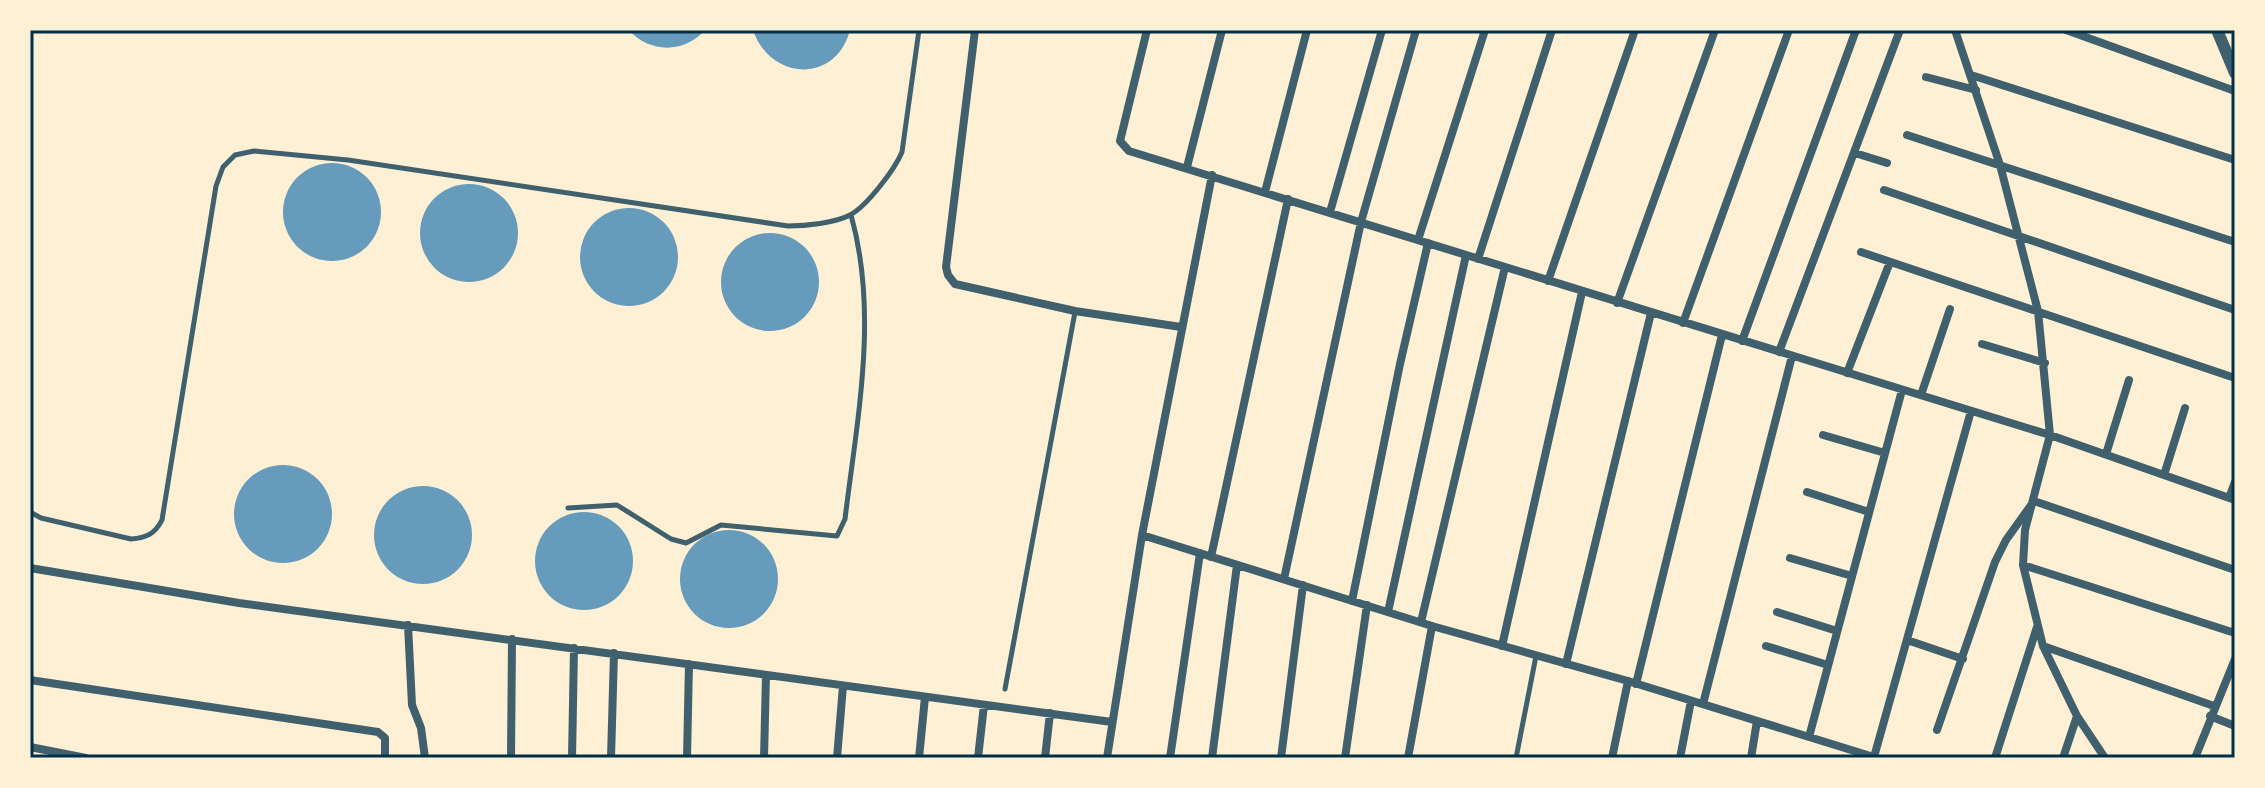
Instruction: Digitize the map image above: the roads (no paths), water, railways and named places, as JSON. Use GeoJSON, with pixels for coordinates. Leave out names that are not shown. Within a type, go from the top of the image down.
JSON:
{"type":"FeatureCollection","features":[{"type":"Feature","properties":{"kind":"street"},"geometry":{"type":"LineString","coordinates":[[975,30],[946,267],[948,275],[955,284],[1075,311],[1181,327]]}},
{"type":"Feature","properties":{"kind":"street"},"geometry":{"type":"LineString","coordinates":[[1147,30],[1120,141],[1129,151],[2050,435],[2232,499],[2235,482]]}},
{"type":"Feature","properties":{"kind":"street"},"geometry":{"type":"LineString","coordinates":[[1187,167],[1222,30]]}},
{"type":"Feature","properties":{"kind":"street"},"geometry":{"type":"LineString","coordinates":[[1265,192],[1307,30]]}},
{"type":"Feature","properties":{"kind":"street"},"geometry":{"type":"LineString","coordinates":[[1330,212],[1382,30]]}},
{"type":"Feature","properties":{"kind":"street"},"geometry":{"type":"LineString","coordinates":[[1284,579],[1361,222],[1416,30]]}},
{"type":"Feature","properties":{"kind":"street"},"geometry":{"type":"LineString","coordinates":[[1418,240],[1485,30]]}},
{"type":"Feature","properties":{"kind":"street"},"geometry":{"type":"LineString","coordinates":[[1478,259],[1552,30]]}},
{"type":"Feature","properties":{"kind":"street"},"geometry":{"type":"LineString","coordinates":[[1548,281],[1635,30]]}},
{"type":"Feature","properties":{"kind":"street"},"geometry":{"type":"LineString","coordinates":[[1617,303],[1715,30]]}},
{"type":"Feature","properties":{"kind":"street"},"geometry":{"type":"LineString","coordinates":[[1683,323],[1789,30]]}},
{"type":"Feature","properties":{"kind":"street"},"geometry":{"type":"LineString","coordinates":[[1742,341],[1856,30]]}},
{"type":"Feature","properties":{"kind":"street"},"geometry":{"type":"LineString","coordinates":[[1779,352],[1900,30]]}},
{"type":"Feature","properties":{"kind":"street"},"geometry":{"type":"LineString","coordinates":[[1955,30],[2000,165],[2038,311],[2045,363],[2050,435],[2025,530],[2023,565],[2043,646],[2077,716],[2105,758]]}},
{"type":"Feature","properties":{"kind":"street"},"geometry":{"type":"LineString","coordinates":[[2066,30],[2235,91]]}},
{"type":"Feature","properties":{"kind":"street"},"geometry":{"type":"LineString","coordinates":[[2217,30],[2235,73]]}},
{"type":"Feature","properties":{"kind":"street"},"geometry":{"type":"LineString","coordinates":[[1971,75],[2235,160]]}},
{"type":"Feature","properties":{"kind":"street"},"geometry":{"type":"LineString","coordinates":[[1926,77],[1976,90]]}},
{"type":"Feature","properties":{"kind":"street"},"geometry":{"type":"LineString","coordinates":[[1907,135],[2235,242]]}},
{"type":"Feature","properties":{"kind":"street"},"geometry":{"type":"LineString","coordinates":[[1855,153],[1887,163]]}},
{"type":"Feature","properties":{"kind":"street"},"geometry":{"type":"LineString","coordinates":[[1107,758],[1142,535],[1212,175]]}},
{"type":"Feature","properties":{"kind":"street"},"geometry":{"type":"LineString","coordinates":[[1884,190],[2235,310]]}},
{"type":"Feature","properties":{"kind":"street"},"geometry":{"type":"LineString","coordinates":[[1211,557],[1288,199]]}},
{"type":"Feature","properties":{"kind":"street"},"geometry":{"type":"LineString","coordinates":[[1352,601],[1428,243]]}},
{"type":"Feature","properties":{"kind":"street"},"geometry":{"type":"LineString","coordinates":[[1861,252],[2235,378]]}},
{"type":"Feature","properties":{"kind":"street"},"geometry":{"type":"LineString","coordinates":[[1388,612],[1466,255]]}},
{"type":"Feature","properties":{"kind":"street"},"geometry":{"type":"LineString","coordinates":[[1847,373],[1890,262]]}},
{"type":"Feature","properties":{"kind":"street"},"geometry":{"type":"LineString","coordinates":[[1421,622],[1505,267]]}},
{"type":"Feature","properties":{"kind":"street"},"geometry":{"type":"LineString","coordinates":[[1502,646],[1582,292]]}},
{"type":"Feature","properties":{"kind":"street"},"geometry":{"type":"LineString","coordinates":[[1921,395],[1950,309]]}},
{"type":"Feature","properties":{"kind":"street"},"geometry":{"type":"LineString","coordinates":[[1566,664],[1651,313]]}},
{"type":"Feature","properties":{"kind":"street"},"geometry":{"type":"LineString","coordinates":[[1612,758],[1722,335]]}},
{"type":"Feature","properties":{"kind":"street"},"geometry":{"type":"LineString","coordinates":[[1982,344],[2045,363]]}},
{"type":"Feature","properties":{"kind":"street"},"geometry":{"type":"LineString","coordinates":[[1703,704],[1792,356]]}},
{"type":"Feature","properties":{"kind":"street"},"geometry":{"type":"LineString","coordinates":[[2106,454],[2129,380]]}},
{"type":"Feature","properties":{"kind":"street"},"geometry":{"type":"LineString","coordinates":[[1809,737],[1902,390]]}},
{"type":"Feature","properties":{"kind":"street"},"geometry":{"type":"LineString","coordinates":[[2164,475],[2185,408]]}},
{"type":"Feature","properties":{"kind":"street"},"geometry":{"type":"LineString","coordinates":[[1142,535],[1432,626],[1703,704],[1809,737],[1846,753],[1875,758],[1971,411]]}},
{"type":"Feature","properties":{"kind":"street"},"geometry":{"type":"LineString","coordinates":[[1823,435],[1885,453]]}},
{"type":"Feature","properties":{"kind":"street"},"geometry":{"type":"LineString","coordinates":[[1807,492],[1869,512]]}},
{"type":"Feature","properties":{"kind":"street"},"geometry":{"type":"LineString","coordinates":[[2034,501],[2235,570]]}},
{"type":"Feature","properties":{"kind":"street"},"geometry":{"type":"LineString","coordinates":[[1937,730],[1995,562],[2006,540],[2034,501]]}},
{"type":"Feature","properties":{"kind":"street"},"geometry":{"type":"LineString","coordinates":[[1170,758],[1200,553]]}},
{"type":"Feature","properties":{"kind":"street"},"geometry":{"type":"LineString","coordinates":[[1790,558],[1852,576]]}},
{"type":"Feature","properties":{"kind":"street"},"geometry":{"type":"LineString","coordinates":[[1212,758],[1237,565]]}},
{"type":"Feature","properties":{"kind":"street"},"geometry":{"type":"LineString","coordinates":[[2023,565],[2235,633]]}},
{"type":"Feature","properties":{"kind":"street"},"geometry":{"type":"LineString","coordinates":[[30,568],[239,603],[1112,722]]}},
{"type":"Feature","properties":{"kind":"street"},"geometry":{"type":"LineString","coordinates":[[1281,758],[1303,585]]}},
{"type":"Feature","properties":{"kind":"street"},"geometry":{"type":"LineString","coordinates":[[1345,758],[1367,605]]}},
{"type":"Feature","properties":{"kind":"street"},"geometry":{"type":"LineString","coordinates":[[1777,612],[1837,631]]}},
{"type":"Feature","properties":{"kind":"street"},"geometry":{"type":"LineString","coordinates":[[408,625],[412,705],[421,728],[425,758]]}},
{"type":"Feature","properties":{"kind":"street"},"geometry":{"type":"LineString","coordinates":[[1408,758],[1432,626]]}},
{"type":"Feature","properties":{"kind":"street"},"geometry":{"type":"LineString","coordinates":[[1995,758],[2037,626]]}},
{"type":"Feature","properties":{"kind":"street"},"geometry":{"type":"LineString","coordinates":[[511,758],[512,639]]}},
{"type":"Feature","properties":{"kind":"street"},"geometry":{"type":"LineString","coordinates":[[1907,640],[1963,659]]}},
{"type":"Feature","properties":{"kind":"street"},"geometry":{"type":"LineString","coordinates":[[1766,646],[1828,665]]}},
{"type":"Feature","properties":{"kind":"street"},"geometry":{"type":"LineString","coordinates":[[2043,646],[2214,706]]}},
{"type":"Feature","properties":{"kind":"street"},"geometry":{"type":"LineString","coordinates":[[572,758],[574,648]]}},
{"type":"Feature","properties":{"kind":"street"},"geometry":{"type":"LineString","coordinates":[[611,758],[614,653]]}},
{"type":"Feature","properties":{"kind":"street"},"geometry":{"type":"LineString","coordinates":[[2195,758],[2235,659]]}},
{"type":"Feature","properties":{"kind":"street"},"geometry":{"type":"LineString","coordinates":[[687,758],[689,664]]}},
{"type":"Feature","properties":{"kind":"street"},"geometry":{"type":"LineString","coordinates":[[764,758],[766,675]]}},
{"type":"Feature","properties":{"kind":"street"},"geometry":{"type":"LineString","coordinates":[[30,680],[378,732],[383,734],[385,758]]}},
{"type":"Feature","properties":{"kind":"street"},"geometry":{"type":"LineString","coordinates":[[837,758],[843,686]]}},
{"type":"Feature","properties":{"kind":"street"},"geometry":{"type":"LineString","coordinates":[[919,758],[925,697]]}},
{"type":"Feature","properties":{"kind":"street"},"geometry":{"type":"LineString","coordinates":[[1680,758],[1691,701]]}},
{"type":"Feature","properties":{"kind":"street"},"geometry":{"type":"LineString","coordinates":[[978,758],[984,705]]}},
{"type":"Feature","properties":{"kind":"street"},"geometry":{"type":"LineString","coordinates":[[1045,758],[1050,713]]}},
{"type":"Feature","properties":{"kind":"street"},"geometry":{"type":"LineString","coordinates":[[2063,758],[2077,716]]}},
{"type":"Feature","properties":{"kind":"street"},"geometry":{"type":"LineString","coordinates":[[2210,716],[2235,726]]}},
{"type":"Feature","properties":{"kind":"street"},"geometry":{"type":"LineString","coordinates":[[1751,758],[1757,721]]}},
{"type":"Feature","properties":{"kind":"street"},"geometry":{"type":"LineString","coordinates":[[30,747],[86,758]]}},
{"type":"Feature","properties":{"kind":"lane"},"geometry":{"type":"LineString","coordinates":[[30,512],[41,518],[131,539],[141,538],[158,529],[165,504],[216,186],[223,167],[235,155],[254,151],[348,160],[788,226],[808,226],[851,215],[896,168],[902,152],[919,30]]}},
{"type":"Feature","properties":{"kind":"lane"},"geometry":{"type":"LineString","coordinates":[[568,508],[617,505],[671,539],[686,543],[721,525],[837,536],[845,519],[864,358],[864,303],[857,237],[851,215]]}},
{"type":"Feature","properties":{"kind":"lane"},"geometry":{"type":"LineString","coordinates":[[1005,689],[1075,311]]}},
{"type":"Feature","properties":{"kind":"lane"},"geometry":{"type":"LineString","coordinates":[[1516,758],[1536,656]]}},
{"type":"Feature","properties":{"kind":"water"},"geometry":{"type":"Polygon","coordinates":[[[629,30],[705,30],[687,43],[667,48],[646,43],[629,30]]]}},
{"type":"Feature","properties":{"kind":"water"},"geometry":{"type":"Polygon","coordinates":[[[753,30],[850,30],[843,48],[831,60],[818,67],[803,69],[787,67],[773,59],[761,47],[753,30]]]}},
{"type":"Feature","properties":{"kind":"water"},"geometry":{"type":"Polygon","coordinates":[[[332,163],[351,167],[366,178],[377,193],[381,212],[377,231],[366,246],[351,257],[332,261],[313,257],[298,246],[287,231],[283,212],[287,193],[298,178],[313,167],[332,163]]]}},
{"type":"Feature","properties":{"kind":"water"},"geometry":{"type":"Polygon","coordinates":[[[469,184],[488,188],[503,199],[514,214],[518,233],[514,252],[503,267],[488,278],[469,282],[450,278],[435,267],[424,252],[420,233],[424,214],[435,199],[450,188],[469,184]]]}},
{"type":"Feature","properties":{"kind":"water"},"geometry":{"type":"Polygon","coordinates":[[[629,208],[648,212],[663,223],[674,238],[678,257],[674,276],[663,291],[648,302],[629,306],[610,302],[595,291],[584,276],[580,257],[584,238],[595,223],[610,212],[629,208]]]}},
{"type":"Feature","properties":{"kind":"water"},"geometry":{"type":"Polygon","coordinates":[[[770,233],[789,237],[804,248],[815,263],[819,282],[815,301],[804,316],[789,327],[770,331],[751,327],[736,316],[725,301],[721,282],[725,263],[736,248],[751,237],[770,233]]]}},
{"type":"Feature","properties":{"kind":"water"},"geometry":{"type":"Polygon","coordinates":[[[283,465],[302,469],[317,480],[328,495],[332,514],[328,533],[317,548],[302,559],[283,563],[264,559],[249,548],[238,533],[234,514],[238,495],[249,480],[264,469],[283,465]]]}},
{"type":"Feature","properties":{"kind":"water"},"geometry":{"type":"Polygon","coordinates":[[[423,486],[450,494],[464,508],[472,535],[464,562],[450,576],[423,584],[396,576],[382,562],[374,535],[382,508],[396,494],[423,486]]]}},
{"type":"Feature","properties":{"kind":"water"},"geometry":{"type":"Polygon","coordinates":[[[584,512],[603,516],[618,527],[629,542],[633,561],[629,580],[618,595],[603,606],[584,610],[565,606],[550,595],[539,580],[535,561],[539,542],[550,527],[565,516],[584,512]]]}},
{"type":"Feature","properties":{"kind":"water"},"geometry":{"type":"Polygon","coordinates":[[[729,530],[748,534],[763,545],[774,560],[778,579],[774,598],[763,613],[748,624],[729,628],[710,624],[695,613],[684,598],[680,579],[684,560],[695,545],[710,534],[729,530]]]}}]}
